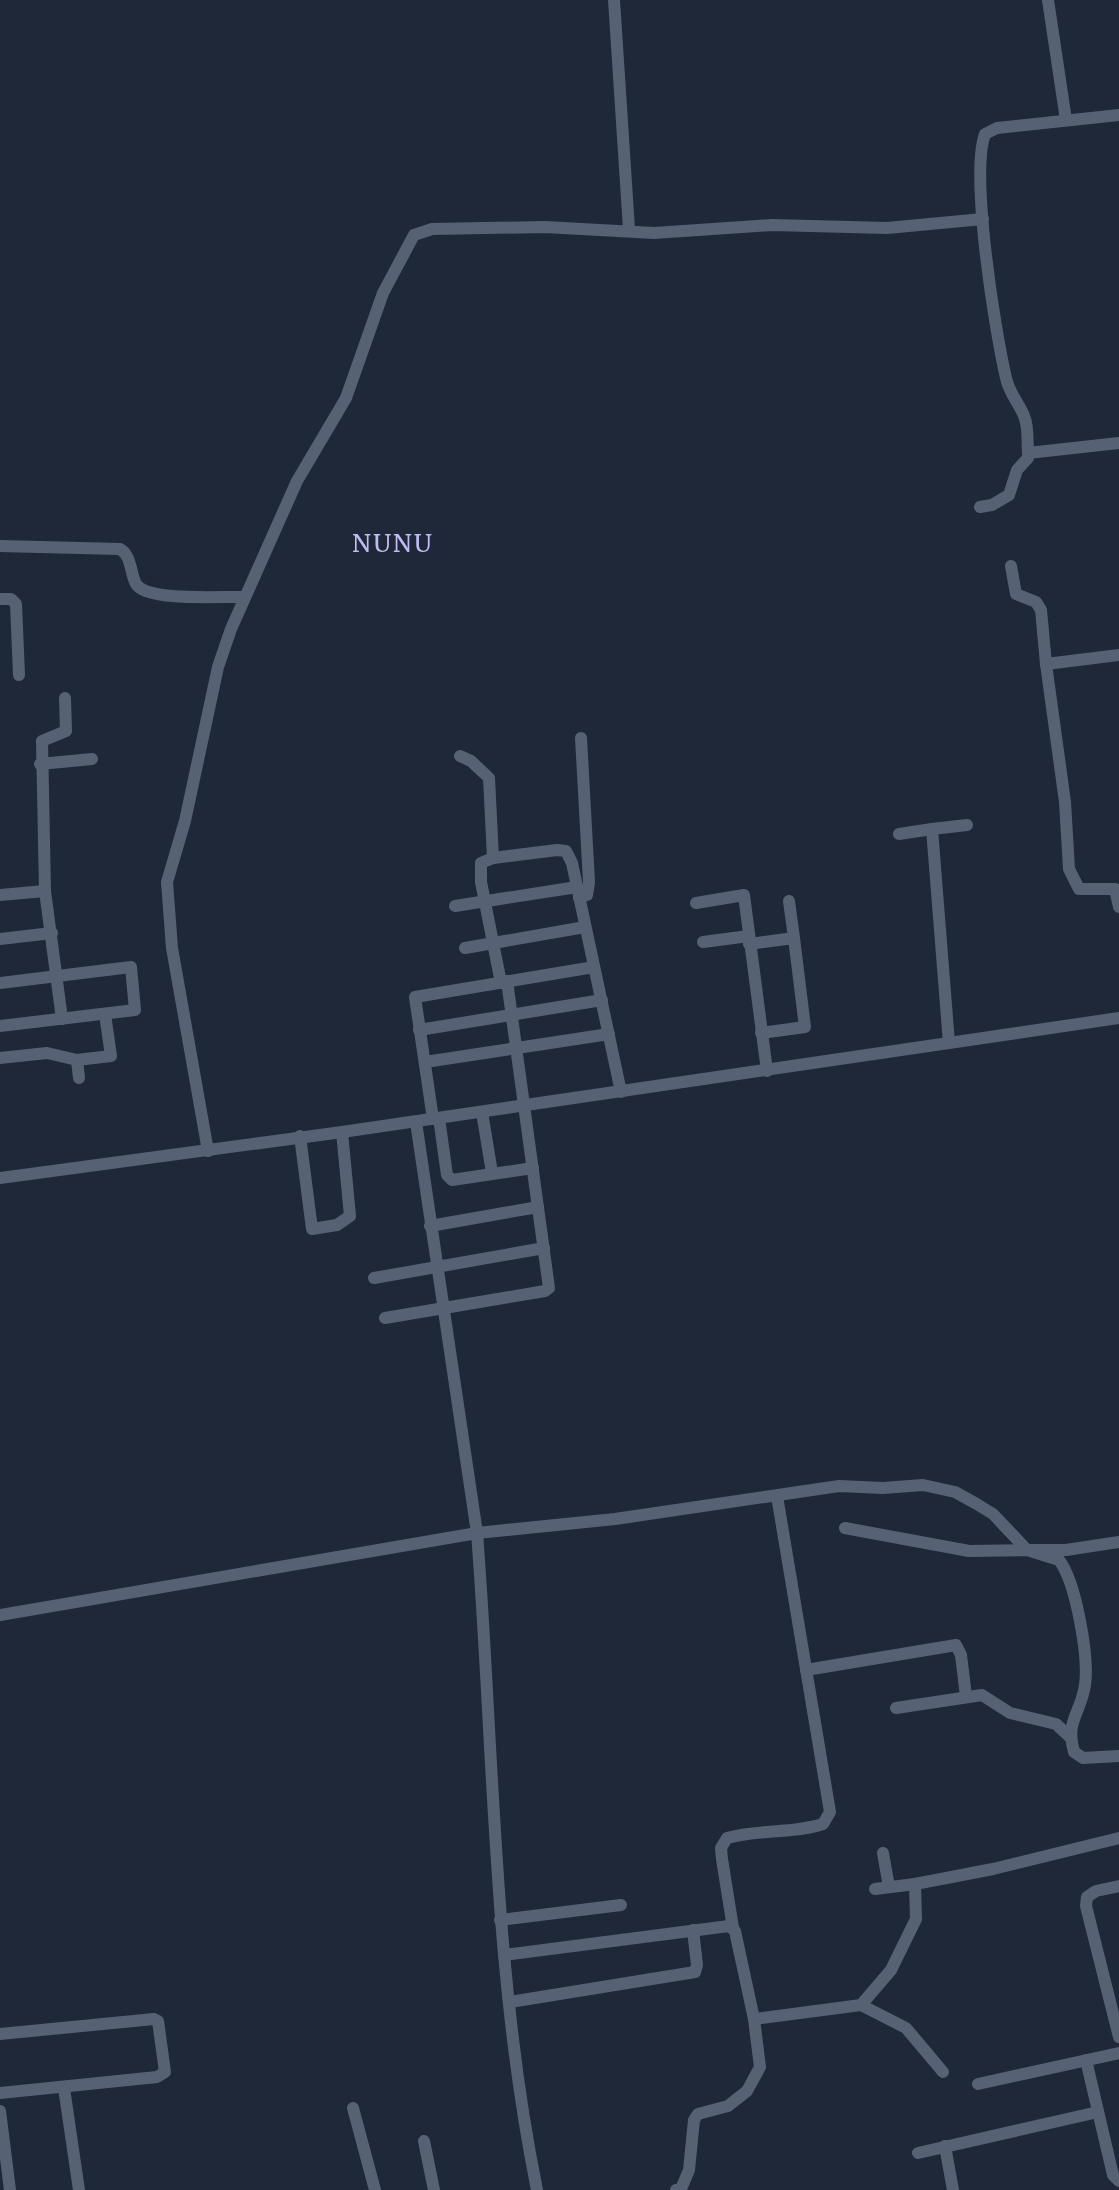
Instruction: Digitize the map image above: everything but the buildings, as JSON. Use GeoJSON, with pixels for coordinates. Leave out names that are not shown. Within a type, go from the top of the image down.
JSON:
{"type":"FeatureCollection","features":[{"type":"Feature","properties":{"kind":"street"},"geometry":{"type":"LineString","coordinates":[[614,0],[629,229]]}},
{"type":"Feature","properties":{"kind":"street"},"geometry":{"type":"LineString","coordinates":[[1048,0],[1066,120]]}},
{"type":"Feature","properties":{"kind":"street"},"geometry":{"type":"LineString","coordinates":[[980,507],[992,505],[1009,495],[1016,473],[1028,458],[1026,421],[1009,391],[1003,365],[983,219],[982,146],[985,134],[997,128],[1119,115]]}},
{"type":"Feature","properties":{"kind":"street"},"geometry":{"type":"LineString","coordinates":[[208,1152],[201,1098],[172,948],[167,882],[185,821],[218,667],[244,597],[297,481],[346,398],[383,293],[414,236],[432,229],[545,227],[629,229],[654,233],[772,225],[887,228],[983,219]]}},
{"type":"Feature","properties":{"kind":"street"},"geometry":{"type":"LineString","coordinates":[[1028,453],[1119,443]]}},
{"type":"Feature","properties":{"kind":"street"},"geometry":{"type":"LineString","coordinates":[[0,546],[121,549],[125,552],[136,584],[143,592],[244,597]]}},
{"type":"Feature","properties":{"kind":"street"},"geometry":{"type":"LineString","coordinates":[[1011,566],[1016,594],[1036,602],[1041,610],[1065,802],[1069,869],[1078,888],[1115,889],[1119,907]]}},
{"type":"Feature","properties":{"kind":"street"},"geometry":{"type":"LineString","coordinates":[[0,599],[12,599],[16,604],[19,675]]}},
{"type":"Feature","properties":{"kind":"street"},"geometry":{"type":"LineString","coordinates":[[1046,664],[1119,655]]}},
{"type":"Feature","properties":{"kind":"street"},"geometry":{"type":"LineString","coordinates":[[62,1019],[45,891],[40,764],[43,741],[66,731],[65,698]]}},
{"type":"Feature","properties":{"kind":"street"},"geometry":{"type":"LineString","coordinates":[[454,906],[578,892],[587,895],[589,882],[582,738]]}},
{"type":"Feature","properties":{"kind":"street"},"geometry":{"type":"LineString","coordinates":[[460,756],[471,761],[489,778],[493,858]]}},
{"type":"Feature","properties":{"kind":"street"},"geometry":{"type":"LineString","coordinates":[[40,764],[92,759]]}},
{"type":"Feature","properties":{"kind":"street"},"geometry":{"type":"LineString","coordinates":[[899,834],[967,825]]}},
{"type":"Feature","properties":{"kind":"street"},"geometry":{"type":"LineString","coordinates":[[932,829],[949,1043]]}},
{"type":"Feature","properties":{"kind":"street"},"geometry":{"type":"LineString","coordinates":[[385,1318],[547,1291],[550,1285],[513,1016],[493,943],[479,867],[484,860],[562,850],[570,855],[621,1093]]}},
{"type":"Feature","properties":{"kind":"street"},"geometry":{"type":"LineString","coordinates":[[0,895],[45,891]]}},
{"type":"Feature","properties":{"kind":"street"},"geometry":{"type":"LineString","coordinates":[[696,903],[744,895],[766,1070]]}},
{"type":"Feature","properties":{"kind":"street"},"geometry":{"type":"LineString","coordinates":[[761,1033],[806,1027],[789,901]]}},
{"type":"Feature","properties":{"kind":"street"},"geometry":{"type":"LineString","coordinates":[[465,948],[585,927]]}},
{"type":"Feature","properties":{"kind":"street"},"geometry":{"type":"LineString","coordinates":[[0,939],[52,933]]}},
{"type":"Feature","properties":{"kind":"street"},"geometry":{"type":"LineString","coordinates":[[703,942],[793,938]]}},
{"type":"Feature","properties":{"kind":"street"},"geometry":{"type":"LineString","coordinates":[[0,983],[131,967],[135,1010],[0,1027]]}},
{"type":"Feature","properties":{"kind":"street"},"geometry":{"type":"LineString","coordinates":[[533,1168],[449,1178],[414,1000],[417,996],[594,967]]}},
{"type":"Feature","properties":{"kind":"street"},"geometry":{"type":"LineString","coordinates":[[419,1030],[602,1000]]}},
{"type":"Feature","properties":{"kind":"street"},"geometry":{"type":"LineString","coordinates":[[0,1058],[47,1053],[77,1060],[118,1056],[105,1014]]}},
{"type":"Feature","properties":{"kind":"street"},"geometry":{"type":"LineString","coordinates":[[0,1178],[208,1152],[300,1136],[621,1093],[1119,1018]]}},
{"type":"Feature","properties":{"kind":"street"},"geometry":{"type":"LineString","coordinates":[[425,1062],[608,1034]]}},
{"type":"Feature","properties":{"kind":"street"},"geometry":{"type":"LineString","coordinates":[[77,1060],[79,1078]]}},
{"type":"Feature","properties":{"kind":"street"},"geometry":{"type":"LineString","coordinates":[[482,1112],[492,1173]]}},
{"type":"Feature","properties":{"kind":"street"},"geometry":{"type":"LineString","coordinates":[[416,1122],[477,1533],[500,1920],[523,2122],[537,2190]]}},
{"type":"Feature","properties":{"kind":"street"},"geometry":{"type":"LineString","coordinates":[[300,1136],[312,1229],[337,1225],[350,1216],[342,1132]]}},
{"type":"Feature","properties":{"kind":"street"},"geometry":{"type":"LineString","coordinates":[[430,1226],[538,1207]]}},
{"type":"Feature","properties":{"kind":"street"},"geometry":{"type":"LineString","coordinates":[[374,1278],[544,1248]]}},
{"type":"Feature","properties":{"kind":"street"},"geometry":{"type":"LineString","coordinates":[[0,1615],[477,1533],[615,1519],[839,1486],[939,1487],[955,1492],[993,1514],[1027,1550],[1059,1560],[1074,1590],[1085,1684],[1070,1726],[1074,1752],[1083,1758],[1119,1756]]}},
{"type":"Feature","properties":{"kind":"street"},"geometry":{"type":"LineString","coordinates":[[679,2190],[689,2170],[694,2120],[706,2111],[739,2100],[760,2067],[754,2020],[733,1928],[721,1848],[727,1838],[742,1833],[808,1829],[823,1824],[830,1812],[777,1496]]}},
{"type":"Feature","properties":{"kind":"street"},"geometry":{"type":"LineString","coordinates":[[845,1528],[969,1551],[1039,1552],[1119,1542]]}},
{"type":"Feature","properties":{"kind":"street"},"geometry":{"type":"LineString","coordinates":[[806,1670],[956,1645],[961,1655],[966,1696]]}},
{"type":"Feature","properties":{"kind":"street"},"geometry":{"type":"LineString","coordinates":[[896,1708],[982,1695],[1010,1713],[1042,1718],[1056,1724],[1070,1737]]}},
{"type":"Feature","properties":{"kind":"street"},"geometry":{"type":"LineString","coordinates":[[875,1889],[993,1870],[1119,1838]]}},
{"type":"Feature","properties":{"kind":"street"},"geometry":{"type":"LineString","coordinates":[[883,1853],[889,1887]]}},
{"type":"Feature","properties":{"kind":"street"},"geometry":{"type":"LineString","coordinates":[[861,2005],[891,1970],[916,1919],[915,1884]]}},
{"type":"Feature","properties":{"kind":"street"},"geometry":{"type":"LineString","coordinates":[[1119,1886],[1096,1891],[1087,1897],[1086,1906],[1119,2037]]}},
{"type":"Feature","properties":{"kind":"street"},"geometry":{"type":"LineString","coordinates":[[500,1920],[621,1905]]}},
{"type":"Feature","properties":{"kind":"street"},"geometry":{"type":"LineString","coordinates":[[504,1955],[693,1930],[733,1928]]}},
{"type":"Feature","properties":{"kind":"street"},"geometry":{"type":"LineString","coordinates":[[510,2002],[695,1972],[697,1965],[693,1930]]}},
{"type":"Feature","properties":{"kind":"street"},"geometry":{"type":"LineString","coordinates":[[754,2020],[861,2005],[906,2028],[943,2072]]}},
{"type":"Feature","properties":{"kind":"street"},"geometry":{"type":"LineString","coordinates":[[0,2034],[154,2019],[158,2021],[164,2074],[64,2088],[0,2093]]}},
{"type":"Feature","properties":{"kind":"street"},"geometry":{"type":"LineString","coordinates":[[978,2084],[1119,2053]]}},
{"type":"Feature","properties":{"kind":"street"},"geometry":{"type":"LineString","coordinates":[[1086,2060],[1112,2175],[1119,2181]]}},
{"type":"Feature","properties":{"kind":"street"},"geometry":{"type":"LineString","coordinates":[[64,2088],[79,2190]]}},
{"type":"Feature","properties":{"kind":"street"},"geometry":{"type":"LineString","coordinates":[[353,2108],[376,2190]]}},
{"type":"Feature","properties":{"kind":"street"},"geometry":{"type":"LineString","coordinates":[[0,2111],[10,2190]]}},
{"type":"Feature","properties":{"kind":"street"},"geometry":{"type":"LineString","coordinates":[[918,2153],[1098,2112]]}},
{"type":"Feature","properties":{"kind":"street"},"geometry":{"type":"LineString","coordinates":[[424,2141],[433,2190]]}},
{"type":"Feature","properties":{"kind":"street"},"geometry":{"type":"LineString","coordinates":[[945,2146],[953,2190]]}},
{"type":"Feature","properties":{"kind":"district","name":"NUNU"},"geometry":{"type":"Point","coordinates":[393,543]}}]}
